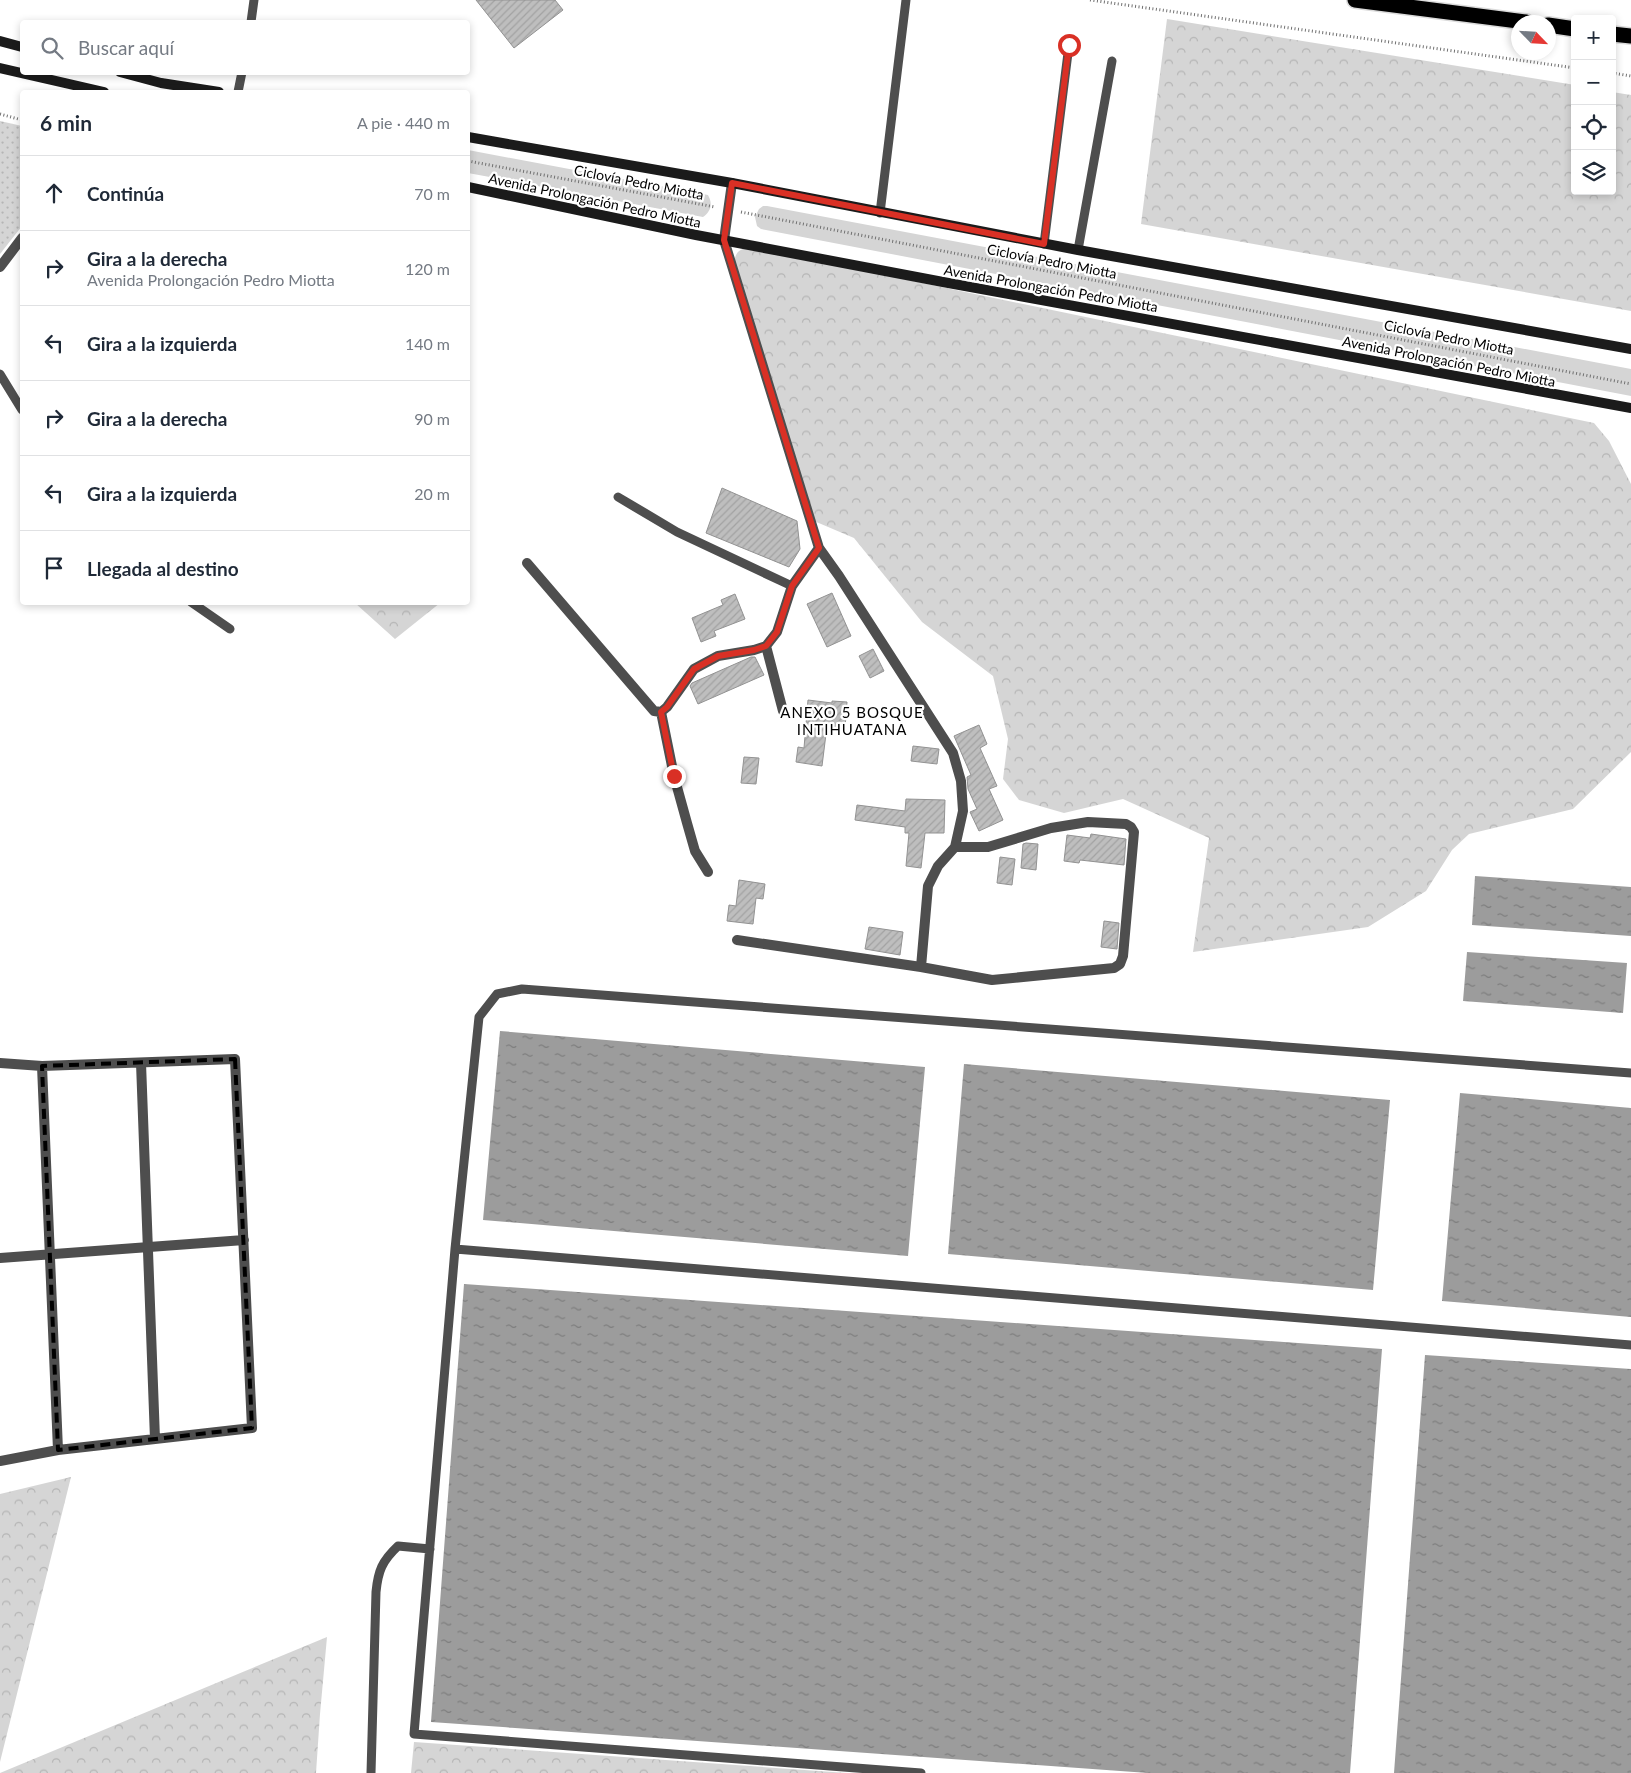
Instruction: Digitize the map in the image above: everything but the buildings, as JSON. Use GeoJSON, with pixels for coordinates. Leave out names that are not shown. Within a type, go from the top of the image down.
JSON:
{"type":"FeatureCollection","features":[{"type":"Feature","properties":{"kind":"highway"},"geometry":{"type":"LineString","coordinates":[[1355,0],[1511,20]]}},
{"type":"Feature","properties":{"kind":"highway"},"geometry":{"type":"LineString","coordinates":[[1556,26],[1571,28]]}},
{"type":"Feature","properties":{"kind":"highway"},"geometry":{"type":"LineString","coordinates":[[1616,34],[1631,36]]}},
{"type":"Feature","properties":{"kind":"main road"},"geometry":{"type":"LineString","coordinates":[[0,41],[20,46]]}},
{"type":"Feature","properties":{"kind":"main road"},"geometry":{"type":"LineString","coordinates":[[0,68],[20,73]]}},
{"type":"Feature","properties":{"kind":"main road"},"geometry":{"type":"LineString","coordinates":[[27,75],[86,90]]}},
{"type":"Feature","properties":{"kind":"main road"},"geometry":{"type":"LineString","coordinates":[[132,75],[207,90]]}},
{"type":"Feature","properties":{"kind":"main road"},"geometry":{"type":"LineString","coordinates":[[470,136],[732,183],[1044,244],[1631,350]]}},
{"type":"Feature","properties":{"kind":"main road","name":"Avenida Prolongación Pedro Miotta"},"geometry":{"type":"LineString","coordinates":[[470,187],[933,281],[1631,408]]}},
{"type":"Feature","properties":{"kind":"street"},"geometry":{"type":"LineString","coordinates":[[732,183],[724,240],[819,548],[953,753],[960,781],[963,810],[955,847],[938,866],[928,886],[921,967]]}},
{"type":"Feature","properties":{"kind":"street"},"geometry":{"type":"LineString","coordinates":[[0,267],[20,241]]}},
{"type":"Feature","properties":{"kind":"street"},"geometry":{"type":"LineString","coordinates":[[527,563],[654,711],[661,712],[667,707],[694,669],[718,656],[766,646],[777,632],[792,586],[819,548]]}},
{"type":"Feature","properties":{"kind":"street"},"geometry":{"type":"LineString","coordinates":[[766,646],[784,711]]}},
{"type":"Feature","properties":{"kind":"street"},"geometry":{"type":"LineString","coordinates":[[661,712],[686,823],[695,850],[708,872]]}},
{"type":"Feature","properties":{"kind":"street"},"geometry":{"type":"LineString","coordinates":[[737,940],[921,967],[992,980],[1114,968],[1120,964],[1134,832],[1131,827],[1126,824],[1088,822],[1051,828],[988,848],[955,847]]}},
{"type":"Feature","properties":{"kind":"street"},"geometry":{"type":"LineString","coordinates":[[0,1063],[42,1066],[235,1059],[252,1428],[58,1450],[0,1461]]}},
{"type":"Feature","properties":{"kind":"street"},"geometry":{"type":"LineString","coordinates":[[141,1063],[155,1439]]}},
{"type":"Feature","properties":{"kind":"street"},"geometry":{"type":"LineString","coordinates":[[42,1066],[58,1450]]}},
{"type":"Feature","properties":{"kind":"street"},"geometry":{"type":"LineString","coordinates":[[0,1258],[244,1240]]}},
{"type":"Feature","properties":{"kind":"lane"},"geometry":{"type":"LineString","coordinates":[[251,20],[254,0]]}},
{"type":"Feature","properties":{"kind":"lane"},"geometry":{"type":"LineString","coordinates":[[880,213],[906,0]]}},
{"type":"Feature","properties":{"kind":"lane"},"geometry":{"type":"LineString","coordinates":[[1044,244],[1069,45]]}},
{"type":"Feature","properties":{"kind":"lane"},"geometry":{"type":"LineString","coordinates":[[1078,250],[1112,61]]}},
{"type":"Feature","properties":{"kind":"lane"},"geometry":{"type":"LineString","coordinates":[[238,90],[241,75]]}},
{"type":"Feature","properties":{"kind":"lane"},"geometry":{"type":"LineString","coordinates":[[0,374],[20,407]]}},
{"type":"Feature","properties":{"kind":"lane"},"geometry":{"type":"LineString","coordinates":[[618,497],[678,532],[792,586]]}},
{"type":"Feature","properties":{"kind":"lane"},"geometry":{"type":"LineString","coordinates":[[195,605],[230,629]]}},
{"type":"Feature","properties":{"kind":"lane"},"geometry":{"type":"LineString","coordinates":[[921,1773],[414,1734],[455,1249],[479,1018],[497,994],[522,989],[1631,1073]]}},
{"type":"Feature","properties":{"kind":"lane"},"geometry":{"type":"LineString","coordinates":[[455,1249],[1631,1345]]}},
{"type":"Feature","properties":{"kind":"lane"},"geometry":{"type":"LineString","coordinates":[[371,1773],[378,1574],[386,1557],[398,1546],[430,1549]]}},
{"type":"Feature","properties":{"kind":"path"},"geometry":{"type":"LineString","coordinates":[[1090,0],[1571,67]]}},
{"type":"Feature","properties":{"kind":"path"},"geometry":{"type":"LineString","coordinates":[[1616,74],[1631,76]]}},
{"type":"Feature","properties":{"kind":"path"},"geometry":{"type":"LineString","coordinates":[[0,114],[20,119]]}},
{"type":"Feature","properties":{"kind":"path","name":"Ciclovía Pedro Miotta"},"geometry":{"type":"LineString","coordinates":[[470,161],[1631,384]]}},
{"type":"Feature","properties":{"kind":"highlighted area"},"geometry":{"type":"Polygon","coordinates":[[[235,1059],[252,1428],[58,1450],[42,1066],[235,1059]]]}},
{"type":"Feature","properties":{"kind":"green space"},"geometry":{"type":"Polygon","coordinates":[[[1167,19],[1571,84],[1571,195],[1616,195],[1616,93],[1631,95],[1631,311],[1141,224],[1167,19]]]}},
{"type":"Feature","properties":{"kind":"green space"},"geometry":{"type":"Polygon","coordinates":[[[0,121],[20,126],[20,229],[0,254],[0,121]]]}},
{"type":"Feature","properties":{"kind":"green space"},"geometry":{"type":"Polygon","coordinates":[[[470,150],[708,195],[710,207],[703,217],[470,173],[470,150]]]}},
{"type":"Feature","properties":{"kind":"green space"},"geometry":{"type":"Polygon","coordinates":[[[763,206],[1631,369],[1631,396],[761,229],[757,226],[755,217],[763,206]]]}},
{"type":"Feature","properties":{"kind":"green space"},"geometry":{"type":"Polygon","coordinates":[[[750,247],[1594,423],[1609,441],[1631,484],[1631,752],[1573,809],[1469,834],[1452,850],[1426,891],[1368,927],[1193,952],[1209,838],[1123,799],[1064,813],[1019,800],[1003,779],[1008,739],[993,676],[922,622],[854,538],[814,521],[734,262],[739,251],[750,247]]]}},
{"type":"Feature","properties":{"kind":"green space"},"geometry":{"type":"Polygon","coordinates":[[[357,605],[438,605],[395,639],[357,605]]]}},
{"type":"Feature","properties":{"kind":"green space"},"geometry":{"type":"Polygon","coordinates":[[[71,1477],[0,1762],[0,1494],[71,1477]]]}},
{"type":"Feature","properties":{"kind":"green space"},"geometry":{"type":"Polygon","coordinates":[[[327,1637],[316,1773],[0,1773],[327,1637]]]}},
{"type":"Feature","properties":{"kind":"green space"},"geometry":{"type":"Polygon","coordinates":[[[414,1742],[847,1773],[411,1773],[414,1742]]]}},
{"type":"Feature","properties":{"kind":"water"},"geometry":{"type":"Polygon","coordinates":[[[1475,876],[1631,887],[1631,936],[1472,925],[1475,876]]]}},
{"type":"Feature","properties":{"kind":"water"},"geometry":{"type":"Polygon","coordinates":[[[1467,952],[1627,963],[1623,1013],[1463,1001],[1467,952]]]}},
{"type":"Feature","properties":{"kind":"water"},"geometry":{"type":"Polygon","coordinates":[[[500,1031],[925,1067],[908,1256],[483,1220],[500,1031]]]}},
{"type":"Feature","properties":{"kind":"water"},"geometry":{"type":"Polygon","coordinates":[[[964,1064],[1390,1100],[1373,1290],[948,1254],[964,1064]]]}},
{"type":"Feature","properties":{"kind":"water"},"geometry":{"type":"Polygon","coordinates":[[[1460,1093],[1631,1108],[1631,1317],[1442,1301],[1460,1093]]]}},
{"type":"Feature","properties":{"kind":"water"},"geometry":{"type":"Polygon","coordinates":[[[464,1284],[1382,1349],[1350,1773],[1148,1773],[431,1722],[464,1284]]]}},
{"type":"Feature","properties":{"kind":"water"},"geometry":{"type":"Polygon","coordinates":[[[1425,1355],[1631,1369],[1631,1773],[1394,1773],[1425,1355]]]}},
{"type":"Feature","properties":{"kind":"district","name":"ANEXO 5 BOSQUE INTIHUATANA"},"geometry":{"type":"Point","coordinates":[852,720]}},
{"type":"Feature","properties":{"kind":"route"},"geometry":{"type":"LineString","coordinates":[[674,776],[661,712],[667,707],[694,669],[718,656],[766,646],[777,632],[792,586],[819,548],[724,240],[732,183],[1044,244],[1069,45]]}}]}
